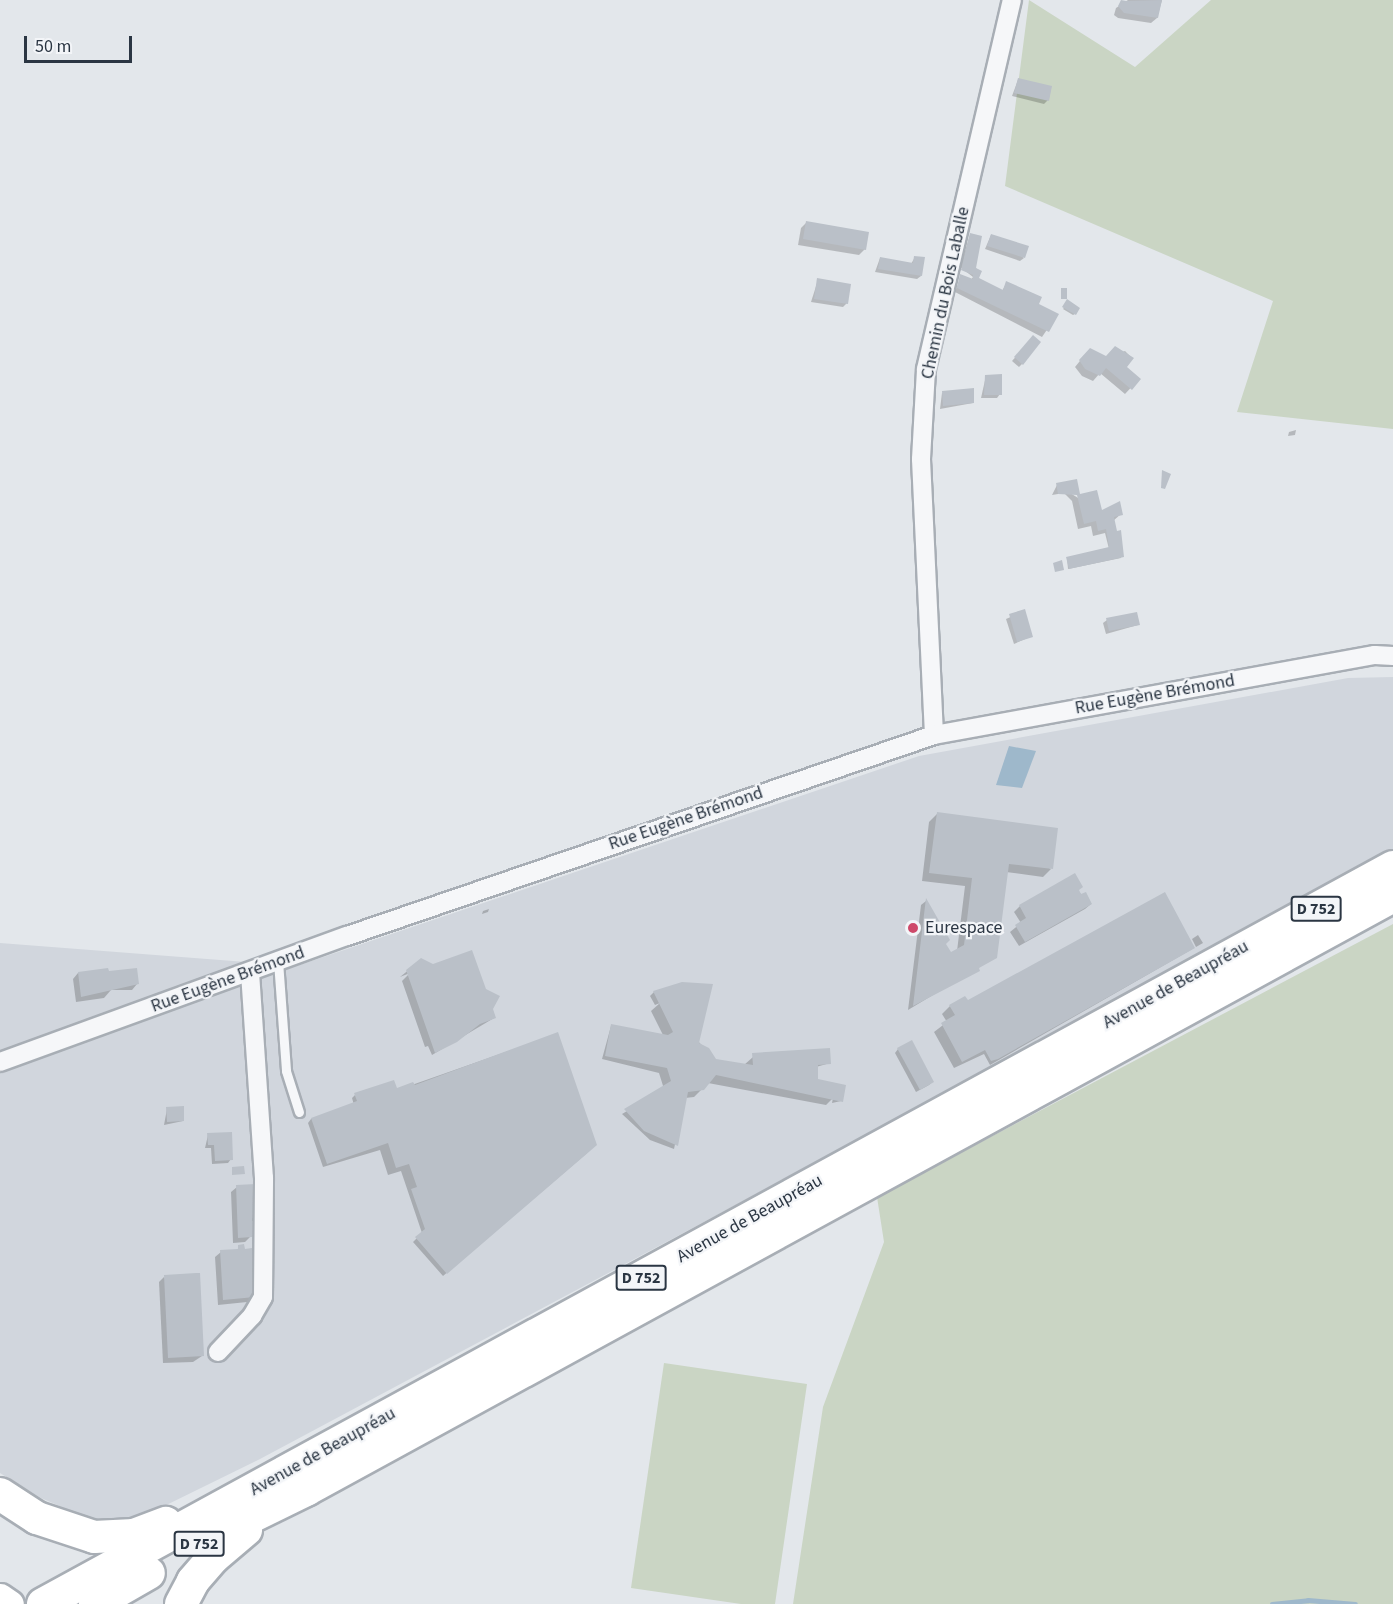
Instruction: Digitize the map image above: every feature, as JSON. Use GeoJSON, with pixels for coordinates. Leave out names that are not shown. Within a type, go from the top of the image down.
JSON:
{"type":"FeatureCollection","features":[{"type":"Feature","properties":{"kind":"highway","name":"Avenue de Beaupréau"},"geometry":{"type":"LineString","coordinates":[[43,1604],[1393,867]]}},
{"type":"Feature","properties":{"kind":"highway","name":"Avenue de Beaupréau"},"geometry":{"type":"LineString","coordinates":[[95,1604],[208,1538],[306,1490],[1393,896]]}},
{"type":"Feature","properties":{"kind":"highway"},"geometry":{"type":"LineString","coordinates":[[0,1494],[37,1518],[64,1530],[94,1537],[134,1535],[179,1517],[334,1439],[369,1426]]}},
{"type":"Feature","properties":{"kind":"highway"},"geometry":{"type":"LineString","coordinates":[[181,1604],[193,1581],[214,1557],[244,1531],[306,1490]]}},
{"type":"Feature","properties":{"kind":"main road"},"geometry":{"type":"LineString","coordinates":[[0,1598],[10,1604]]}},
{"type":"Feature","properties":{"kind":"street","name":"Chemin du Bois Laballe"},"geometry":{"type":"LineString","coordinates":[[934,735],[921,459],[926,369],[1012,0]]}},
{"type":"Feature","properties":{"kind":"street","name":"Rue Eugène Brémond"},"geometry":{"type":"LineString","coordinates":[[0,1062],[278,961],[934,735],[1375,655],[1393,656]]}},
{"type":"Feature","properties":{"kind":"street"},"geometry":{"type":"LineString","coordinates":[[1239,951],[1316,900],[1393,858]]}},
{"type":"Feature","properties":{"kind":"street"},"geometry":{"type":"LineString","coordinates":[[1293,950],[1348,933],[1393,909]]}},
{"type":"Feature","properties":{"kind":"street"},"geometry":{"type":"LineString","coordinates":[[218,1352],[252,1316],[264,1287],[264,1178],[250,972]]}},
{"type":"Feature","properties":{"kind":"lane"},"geometry":{"type":"LineString","coordinates":[[278,961],[286,1071],[299,1112]]}},
{"type":"Feature","properties":{"kind":"shaded area"},"geometry":{"type":"Polygon","coordinates":[[[1393,677],[1393,854],[260,1459],[148,1514],[101,1524],[41,1498],[0,1473],[0,943],[246,962],[261,978],[919,756],[1348,678],[1393,677]]]}},
{"type":"Feature","properties":{"kind":"green space"},"geometry":{"type":"Polygon","coordinates":[[[1029,0],[1135,67],[1211,0],[1393,0],[1393,429],[1237,412],[1273,301],[1005,186],[1029,0]]]}},
{"type":"Feature","properties":{"kind":"green space"},"geometry":{"type":"Polygon","coordinates":[[[1393,924],[1393,1604],[793,1604],[823,1407],[884,1242],[877,1197],[1393,924]]]}},
{"type":"Feature","properties":{"kind":"green space"},"geometry":{"type":"Polygon","coordinates":[[[664,1363],[807,1384],[775,1604],[741,1604],[631,1588],[664,1363]]]}},
{"type":"Feature","properties":{"kind":"water"},"geometry":{"type":"Polygon","coordinates":[[[1009,746],[1036,751],[1022,788],[996,785],[1009,746]]]}},
{"type":"Feature","properties":{"kind":"building"},"geometry":{"type":"Polygon","coordinates":[[[1121,0],[1162,0],[1158,18],[1124,13],[1118,6],[1121,0]]]}},
{"type":"Feature","properties":{"kind":"building"},"geometry":{"type":"Polygon","coordinates":[[[1018,78],[1052,86],[1049,101],[1014,93],[1018,78]]]}},
{"type":"Feature","properties":{"kind":"building"},"geometry":{"type":"Polygon","coordinates":[[[806,221],[869,232],[866,250],[803,239],[806,221]]]}},
{"type":"Feature","properties":{"kind":"building"},"geometry":{"type":"Polygon","coordinates":[[[970,233],[982,236],[976,268],[982,271],[979,278],[1003,290],[1006,281],[1042,297],[1039,304],[1059,314],[1049,332],[957,288],[960,274],[973,279],[973,275],[961,270],[970,233]]]}},
{"type":"Feature","properties":{"kind":"building"},"geometry":{"type":"Polygon","coordinates":[[[991,234],[1029,246],[1025,258],[987,246],[991,234]]]}},
{"type":"Feature","properties":{"kind":"building"},"geometry":{"type":"Polygon","coordinates":[[[914,256],[925,257],[922,276],[878,269],[880,257],[913,263],[914,256]]]}},
{"type":"Feature","properties":{"kind":"building"},"geometry":{"type":"Polygon","coordinates":[[[817,278],[851,284],[848,304],[814,299],[817,278]]]}},
{"type":"Feature","properties":{"kind":"building"},"geometry":{"type":"Polygon","coordinates":[[[1061,288],[1067,288],[1067,299],[1061,299],[1061,288]]]}},
{"type":"Feature","properties":{"kind":"building"},"geometry":{"type":"Polygon","coordinates":[[[1067,299],[1080,308],[1076,315],[1062,307],[1067,299]]]}},
{"type":"Feature","properties":{"kind":"building"},"geometry":{"type":"Polygon","coordinates":[[[1033,335],[1041,342],[1023,365],[1014,357],[1033,335]]]}},
{"type":"Feature","properties":{"kind":"building"},"geometry":{"type":"Polygon","coordinates":[[[1115,346],[1134,358],[1127,367],[1141,379],[1132,390],[1106,368],[1100,376],[1085,369],[1079,360],[1090,348],[1106,356],[1115,346]]]}},
{"type":"Feature","properties":{"kind":"building"},"geometry":{"type":"Polygon","coordinates":[[[1002,374],[1002,395],[984,395],[985,375],[1002,374]]]}},
{"type":"Feature","properties":{"kind":"building"},"geometry":{"type":"Polygon","coordinates":[[[974,388],[974,403],[943,406],[942,391],[974,388]]]}},
{"type":"Feature","properties":{"kind":"building"},"geometry":{"type":"Polygon","coordinates":[[[1162,470],[1171,474],[1165,489],[1161,488],[1162,470]]]}},
{"type":"Feature","properties":{"kind":"building"},"geometry":{"type":"Polygon","coordinates":[[[1077,479],[1080,494],[1097,490],[1102,510],[1120,501],[1123,515],[1114,517],[1117,531],[1121,530],[1124,557],[1069,569],[1066,557],[1109,547],[1106,529],[1098,531],[1096,521],[1084,524],[1077,495],[1058,494],[1056,483],[1077,479]]]}},
{"type":"Feature","properties":{"kind":"building"},"geometry":{"type":"Polygon","coordinates":[[[1062,560],[1064,570],[1055,572],[1053,563],[1062,560]]]}},
{"type":"Feature","properties":{"kind":"building"},"geometry":{"type":"Polygon","coordinates":[[[1025,609],[1033,637],[1017,642],[1009,614],[1025,609]]]}},
{"type":"Feature","properties":{"kind":"building"},"geometry":{"type":"Polygon","coordinates":[[[1137,612],[1140,625],[1109,631],[1106,618],[1137,612]]]}},
{"type":"Feature","properties":{"kind":"building"},"geometry":{"type":"Polygon","coordinates":[[[937,812],[1058,828],[1053,869],[1009,864],[997,958],[979,968],[980,971],[913,1006],[926,898],[950,940],[946,944],[951,952],[964,945],[972,878],[929,873],[937,812]]]}},
{"type":"Feature","properties":{"kind":"building"},"geometry":{"type":"Polygon","coordinates":[[[1075,873],[1083,887],[1079,890],[1081,894],[1086,892],[1092,904],[1025,942],[1015,925],[1026,918],[1019,905],[1075,873]]]}},
{"type":"Feature","properties":{"kind":"building"},"geometry":{"type":"Polygon","coordinates":[[[1165,892],[1195,948],[998,1059],[991,1061],[985,1050],[962,1062],[941,1023],[955,1015],[949,1005],[965,996],[968,1000],[1165,892]]]}},
{"type":"Feature","properties":{"kind":"building"},"geometry":{"type":"Polygon","coordinates":[[[472,950],[486,989],[500,996],[493,1009],[496,1018],[480,1024],[457,1042],[435,1053],[406,970],[421,958],[433,964],[472,950]]]}},
{"type":"Feature","properties":{"kind":"building"},"geometry":{"type":"Polygon","coordinates":[[[108,968],[109,971],[137,968],[139,984],[81,997],[78,972],[108,968]]]}},
{"type":"Feature","properties":{"kind":"building"},"geometry":{"type":"Polygon","coordinates":[[[682,982],[713,984],[699,1043],[709,1048],[716,1059],[753,1065],[752,1053],[830,1048],[831,1064],[818,1065],[818,1079],[846,1085],[843,1102],[716,1075],[704,1090],[688,1092],[678,1146],[644,1131],[624,1109],[671,1081],[667,1068],[605,1056],[611,1024],[668,1035],[673,1032],[653,991],[682,982]]]}},
{"type":"Feature","properties":{"kind":"building"},"geometry":{"type":"Polygon","coordinates":[[[558,1032],[597,1145],[447,1274],[415,1237],[425,1229],[411,1189],[417,1187],[409,1164],[396,1168],[388,1143],[327,1164],[311,1118],[357,1101],[354,1093],[394,1080],[397,1088],[413,1082],[415,1085],[558,1032]]]}},
{"type":"Feature","properties":{"kind":"building"},"geometry":{"type":"Polygon","coordinates":[[[912,1040],[934,1082],[920,1090],[897,1048],[912,1040]]]}},
{"type":"Feature","properties":{"kind":"building"},"geometry":{"type":"Polygon","coordinates":[[[184,1106],[184,1121],[167,1122],[166,1107],[184,1106]]]}},
{"type":"Feature","properties":{"kind":"building"},"geometry":{"type":"Polygon","coordinates":[[[232,1132],[233,1160],[215,1161],[214,1145],[208,1145],[207,1133],[232,1132]]]}},
{"type":"Feature","properties":{"kind":"building"},"geometry":{"type":"Polygon","coordinates":[[[244,1166],[245,1174],[232,1175],[232,1167],[244,1166]]]}},
{"type":"Feature","properties":{"kind":"building"},"geometry":{"type":"Polygon","coordinates":[[[258,1184],[260,1217],[252,1218],[252,1237],[238,1238],[236,1185],[258,1184]]]}},
{"type":"Feature","properties":{"kind":"building"},"geometry":{"type":"Polygon","coordinates":[[[244,1244],[245,1249],[252,1248],[255,1297],[223,1300],[220,1250],[238,1249],[238,1245],[244,1244]]]}},
{"type":"Feature","properties":{"kind":"building"},"geometry":{"type":"Polygon","coordinates":[[[200,1273],[204,1356],[168,1358],[164,1275],[200,1273]]]}},
{"type":"Feature","properties":{"kind":"waterway"},"geometry":{"type":"LineString","coordinates":[[1272,1604],[1308,1600],[1355,1604]]}},
{"type":"Feature","properties":{"kind":"place","name":"Eurespace"},"geometry":{"type":"Point","coordinates":[913,928]}}]}
